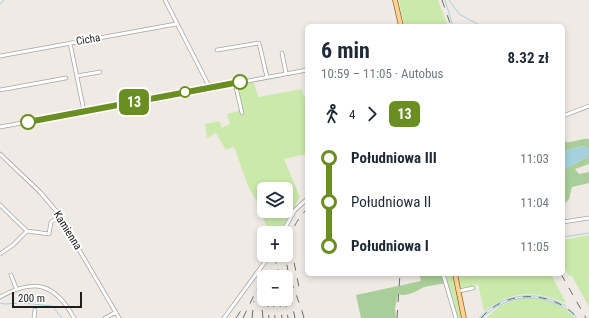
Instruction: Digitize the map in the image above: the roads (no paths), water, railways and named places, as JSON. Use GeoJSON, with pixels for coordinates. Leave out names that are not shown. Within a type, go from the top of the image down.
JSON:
{"type":"FeatureCollection","features":[{"type":"Feature","properties":{"kind":"main road"},"geometry":{"type":"LineString","coordinates":[[395,0],[401,24]]}},
{"type":"Feature","properties":{"kind":"main road"},"geometry":{"type":"LineString","coordinates":[[455,276],[464,318]]}},
{"type":"Feature","properties":{"kind":"street"},"geometry":{"type":"LineString","coordinates":[[165,0],[210,88]]}},
{"type":"Feature","properties":{"kind":"street","name":"Cicha"},"geometry":{"type":"LineString","coordinates":[[0,56],[176,24]]}},
{"type":"Feature","properties":{"kind":"street"},"geometry":{"type":"LineString","coordinates":[[70,43],[84,111]]}},
{"type":"Feature","properties":{"kind":"street"},"geometry":{"type":"LineString","coordinates":[[217,50],[259,43],[267,77]]}},
{"type":"Feature","properties":{"kind":"street"},"geometry":{"type":"LineString","coordinates":[[282,53],[286,73]]}},
{"type":"Feature","properties":{"kind":"street"},"geometry":{"type":"LineString","coordinates":[[0,127],[305,70]]}},
{"type":"Feature","properties":{"kind":"street"},"geometry":{"type":"LineString","coordinates":[[77,76],[100,72]]}},
{"type":"Feature","properties":{"kind":"street"},"geometry":{"type":"LineString","coordinates":[[0,90],[66,78]]}},
{"type":"Feature","properties":{"kind":"street"},"geometry":{"type":"LineString","coordinates":[[235,83],[242,113]]}},
{"type":"Feature","properties":{"kind":"street"},"geometry":{"type":"LineString","coordinates":[[565,115],[589,106]]}},
{"type":"Feature","properties":{"kind":"street","name":"Kamienna"},"geometry":{"type":"LineString","coordinates":[[0,154],[49,201],[60,216],[119,318]]}},
{"type":"Feature","properties":{"kind":"street"},"geometry":{"type":"LineString","coordinates":[[286,226],[295,210],[305,201]]}},
{"type":"Feature","properties":{"kind":"street"},"geometry":{"type":"LineString","coordinates":[[0,205],[27,231],[49,234],[51,222],[60,216]]}},
{"type":"Feature","properties":{"kind":"street"},"geometry":{"type":"LineString","coordinates":[[565,222],[589,218]]}},
{"type":"Feature","properties":{"kind":"street"},"geometry":{"type":"LineString","coordinates":[[0,254],[27,231]]}},
{"type":"Feature","properties":{"kind":"street"},"geometry":{"type":"LineString","coordinates":[[224,318],[265,262]]}},
{"type":"Feature","properties":{"kind":"street"},"geometry":{"type":"LineString","coordinates":[[11,275],[16,288]]}},
{"type":"Feature","properties":{"kind":"street"},"geometry":{"type":"LineString","coordinates":[[444,276],[456,318]]}},
{"type":"Feature","properties":{"kind":"street"},"geometry":{"type":"LineString","coordinates":[[0,297],[16,288],[34,286],[55,293],[61,297],[74,318]]}},
{"type":"Feature","properties":{"kind":"street"},"geometry":{"type":"LineString","coordinates":[[459,291],[472,288]]}},
{"type":"Feature","properties":{"kind":"street"},"geometry":{"type":"LineString","coordinates":[[34,318],[35,310]]}},
{"type":"Feature","properties":{"kind":"street"},"geometry":{"type":"LineString","coordinates":[[105,318],[116,312]]}},
{"type":"Feature","properties":{"kind":"water"},"geometry":{"type":"Polygon","coordinates":[[[583,146],[589,149],[589,156],[565,169],[565,153],[568,150],[583,146]]]}},
{"type":"Feature","properties":{"kind":"waterway"},"geometry":{"type":"LineString","coordinates":[[0,4],[4,0]]}},
{"type":"Feature","properties":{"kind":"waterway"},"geometry":{"type":"LineString","coordinates":[[445,0],[452,24]]}},
{"type":"Feature","properties":{"kind":"waterway"},"geometry":{"type":"LineString","coordinates":[[449,0],[459,14],[477,24]]}},
{"type":"Feature","properties":{"kind":"waterway"},"geometry":{"type":"LineString","coordinates":[[565,237],[589,233]]}},
{"type":"Feature","properties":{"kind":"waterway"},"geometry":{"type":"LineString","coordinates":[[479,318],[498,303],[520,296],[543,297],[566,306]]}},
{"type":"Feature","properties":{"kind":"waterway"},"geometry":{"type":"LineString","coordinates":[[482,318],[502,304],[524,298],[547,300],[569,311]]}},
{"type":"Feature","properties":{"kind":"waterway"},"geometry":{"type":"LineString","coordinates":[[0,303],[24,303],[52,306],[62,318]]}},
{"type":"Feature","properties":{"kind":"waterway"},"geometry":{"type":"LineString","coordinates":[[570,312],[577,318]]}},
{"type":"Feature","properties":{"kind":"railway"},"geometry":{"type":"LineString","coordinates":[[442,0],[450,24]]}},
{"type":"Feature","properties":{"kind":"railway"},"geometry":{"type":"LineString","coordinates":[[304,318],[288,271],[287,254],[293,230],[301,215],[305,211]]}},
{"type":"Feature","properties":{"kind":"railway"},"geometry":{"type":"LineString","coordinates":[[293,257],[300,292]]}},
{"type":"Feature","properties":{"kind":"railway"},"geometry":{"type":"LineString","coordinates":[[271,270],[277,262]]}},
{"type":"Feature","properties":{"kind":"railway"},"geometry":{"type":"LineString","coordinates":[[278,270],[280,262]]}},
{"type":"Feature","properties":{"kind":"railway"},"geometry":{"type":"LineString","coordinates":[[397,318],[400,276]]}},
{"type":"Feature","properties":{"kind":"railway"},"geometry":{"type":"LineString","coordinates":[[562,276],[586,318]]}},
{"type":"Feature","properties":{"kind":"railway"},"geometry":{"type":"LineString","coordinates":[[243,318],[257,289]]}},
{"type":"Feature","properties":{"kind":"railway"},"geometry":{"type":"LineString","coordinates":[[481,318],[503,302],[516,298],[530,297],[543,298],[556,302],[578,318]]}},
{"type":"Feature","properties":{"kind":"railway"},"geometry":{"type":"LineString","coordinates":[[252,318],[254,301]]}},
{"type":"Feature","properties":{"kind":"railway"},"geometry":{"type":"LineString","coordinates":[[236,318],[244,306]]}},
{"type":"Feature","properties":{"kind":"railway"},"geometry":{"type":"LineString","coordinates":[[262,306],[263,318]]}},
{"type":"Feature","properties":{"kind":"railway"},"geometry":{"type":"LineString","coordinates":[[268,306],[269,318]]}},
{"type":"Feature","properties":{"kind":"railway"},"geometry":{"type":"LineString","coordinates":[[274,306],[275,318]]}},
{"type":"Feature","properties":{"kind":"railway"},"geometry":{"type":"LineString","coordinates":[[280,306],[282,318]]}},
{"type":"Feature","properties":{"kind":"railway"},"geometry":{"type":"LineString","coordinates":[[286,306],[288,318]]}},
{"type":"Feature","properties":{"kind":"railway"},"geometry":{"type":"LineString","coordinates":[[292,306],[295,318]]}}]}
